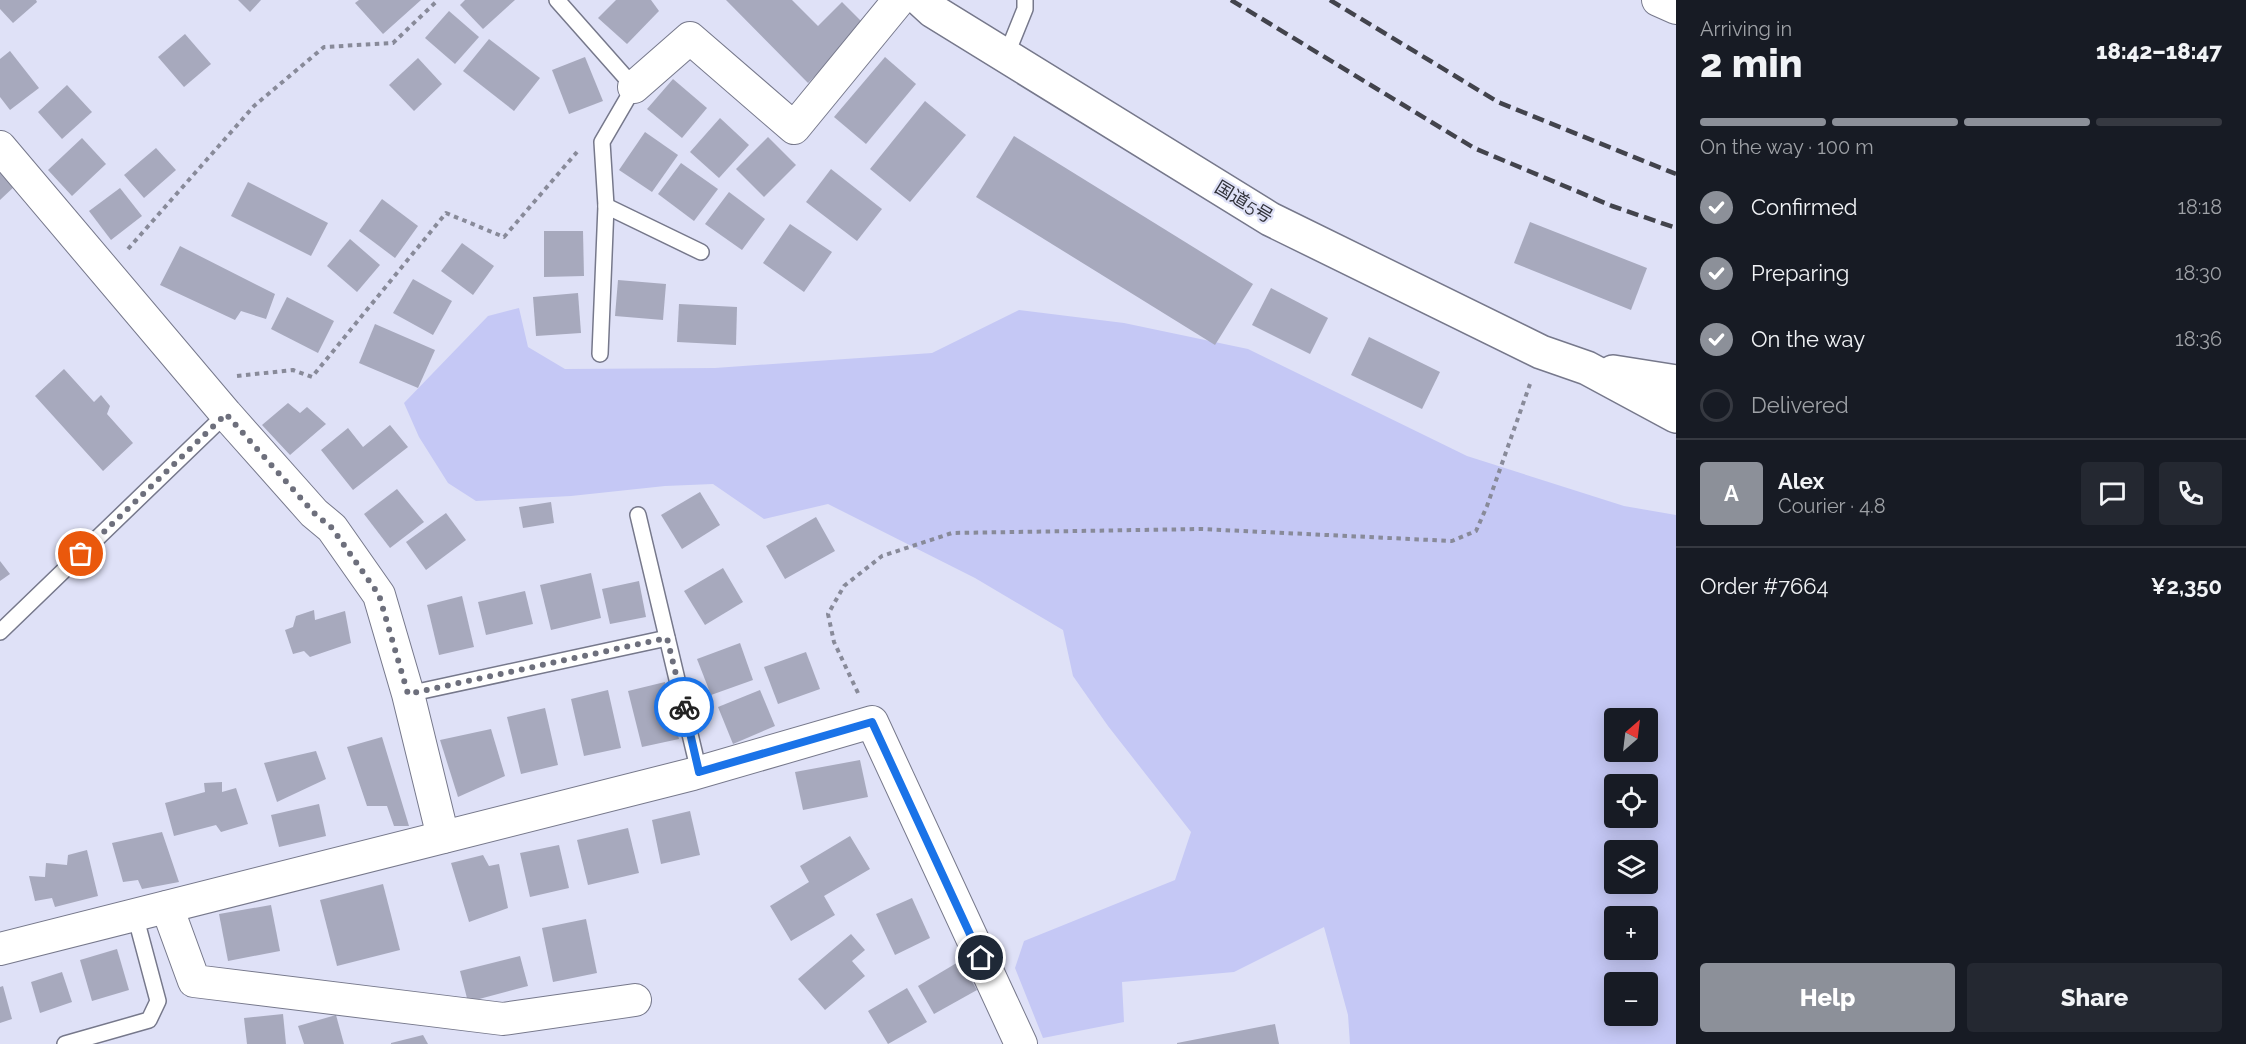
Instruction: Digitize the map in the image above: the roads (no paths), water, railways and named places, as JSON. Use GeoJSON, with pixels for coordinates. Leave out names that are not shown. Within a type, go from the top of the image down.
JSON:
{"type":"FeatureCollection","features":[{"type":"Feature","properties":{"kind":"highway","name":"国道5号"},"geometry":{"type":"LineString","coordinates":[[921,0],[933,11],[1270,219],[1540,352],[1587,368],[1676,416]]}},
{"type":"Feature","properties":{"kind":"highway","name":"国道5号"},"geometry":{"type":"LineString","coordinates":[[1587,368],[1676,382]]}},
{"type":"Feature","properties":{"kind":"street"},"geometry":{"type":"LineString","coordinates":[[633,87],[690,38],[794,128],[899,0]]}},
{"type":"Feature","properties":{"kind":"street"},"geometry":{"type":"LineString","coordinates":[[0,147],[226,414],[314,513],[332,528],[379,595],[408,694],[443,837]]}},
{"type":"Feature","properties":{"kind":"street"},"geometry":{"type":"LineString","coordinates":[[0,949],[699,772],[872,722],[1021,1044]]}},
{"type":"Feature","properties":{"kind":"street"},"geometry":{"type":"LineString","coordinates":[[167,907],[194,981],[503,1019],[635,1000]]}},
{"type":"Feature","properties":{"kind":"lane"},"geometry":{"type":"LineString","coordinates":[[557,0],[633,87],[602,142],[606,206],[600,354]]}},
{"type":"Feature","properties":{"kind":"lane"},"geometry":{"type":"LineString","coordinates":[[1006,56],[1024,9],[1025,0]]}},
{"type":"Feature","properties":{"kind":"lane"},"geometry":{"type":"LineString","coordinates":[[606,206],[700,252]]}},
{"type":"Feature","properties":{"kind":"lane"},"geometry":{"type":"LineString","coordinates":[[0,632],[226,414]]}},
{"type":"Feature","properties":{"kind":"lane"},"geometry":{"type":"LineString","coordinates":[[638,515],[699,772]]}},
{"type":"Feature","properties":{"kind":"lane"},"geometry":{"type":"LineString","coordinates":[[408,694],[667,638]]}},
{"type":"Feature","properties":{"kind":"lane"},"geometry":{"type":"LineString","coordinates":[[64,1044],[149,1020],[158,1001],[135,915]]}},
{"type":"Feature","properties":{"kind":"railway"},"geometry":{"type":"LineString","coordinates":[[1231,0],[1474,148],[1612,206],[1676,228]]}},
{"type":"Feature","properties":{"kind":"railway"},"geometry":{"type":"LineString","coordinates":[[1330,0],[1498,102],[1676,174]]}}]}
